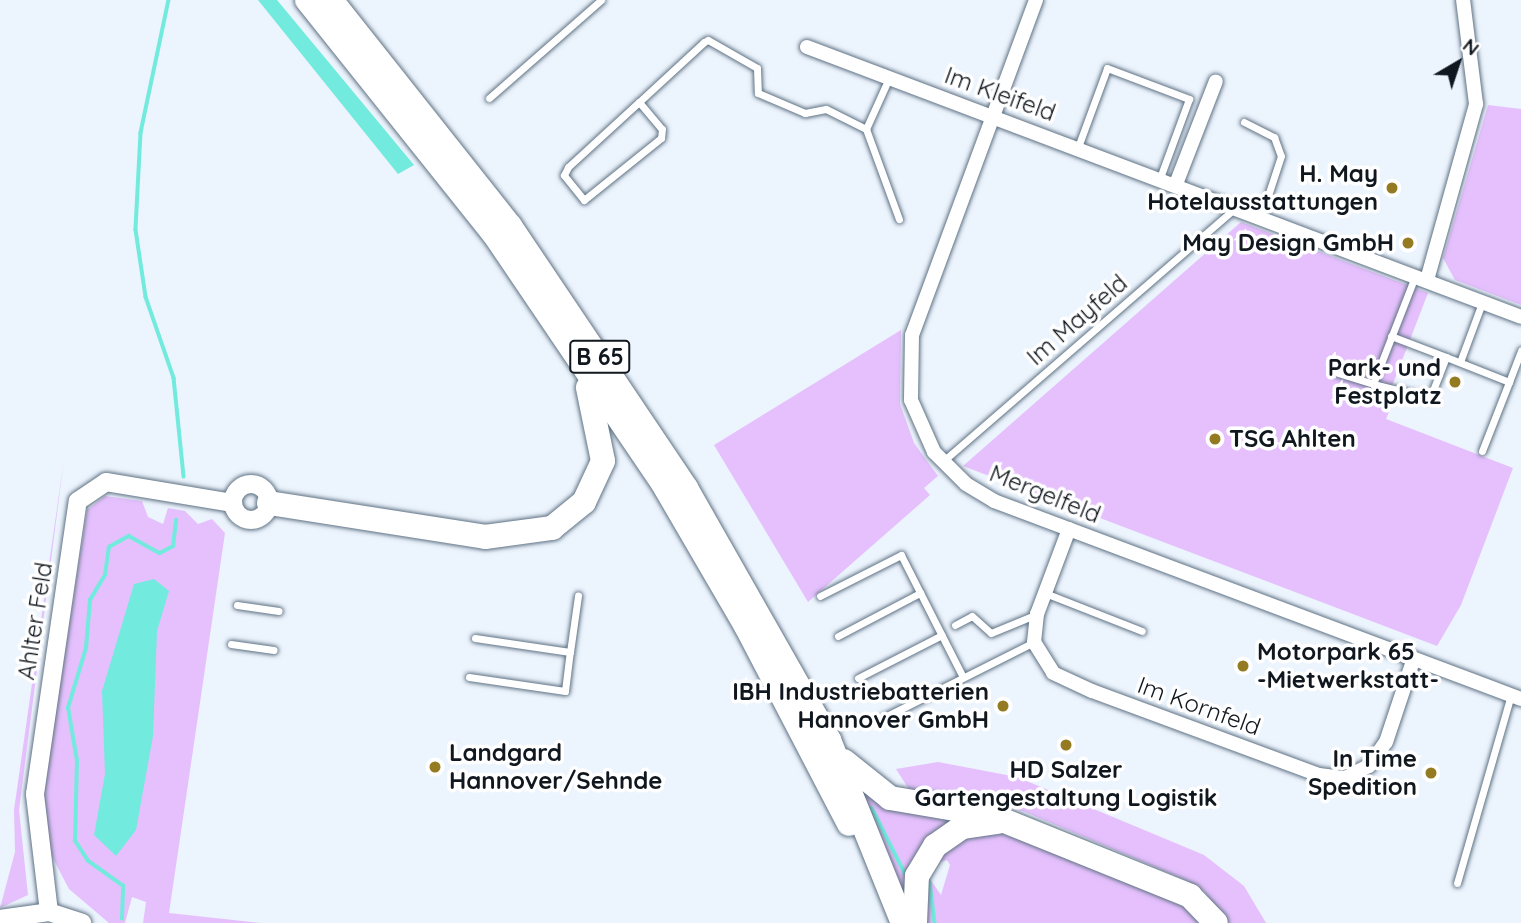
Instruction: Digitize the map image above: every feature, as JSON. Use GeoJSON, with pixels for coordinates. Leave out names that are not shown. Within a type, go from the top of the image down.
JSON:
{"type":"FeatureCollection","features":[{"type":"Feature","properties":{"kind":"highway","name":"B 65"},"geometry":{"type":"LineString","coordinates":[[307,0],[478,213],[578,358],[733,603],[889,890]]}},
{"type":"Feature","properties":{"kind":"highway","name":"B 65"},"geometry":{"type":"LineString","coordinates":[[331,0],[510,226],[610,370],[686,488],[829,740],[904,923]]}},
{"type":"Feature","properties":{"kind":"highway"},"geometry":{"type":"LineString","coordinates":[[269,503],[485,537],[552,527],[584,502],[603,461],[597,414],[578,358]]}},
{"type":"Feature","properties":{"kind":"highway"},"geometry":{"type":"LineString","coordinates":[[829,740],[852,772],[879,793],[966,808],[1005,822],[1180,891],[1214,922]]}},
{"type":"Feature","properties":{"kind":"highway"},"geometry":{"type":"LineString","coordinates":[[915,923],[917,876],[935,846],[962,827],[1005,822]]}},
{"type":"Feature","properties":{"kind":"street","name":"Mergelfeld"},"geometry":{"type":"LineString","coordinates":[[1036,0],[992,115],[909,351],[915,415],[942,462],[979,494],[1413,661],[1516,697]]}},
{"type":"Feature","properties":{"kind":"street"},"geometry":{"type":"LineString","coordinates":[[1421,278],[1476,104],[1464,0]]}},
{"type":"Feature","properties":{"kind":"street","name":"Im Kleifeld"},"geometry":{"type":"LineString","coordinates":[[807,47],[1261,216],[1521,317]]}},
{"type":"Feature","properties":{"kind":"street"},"geometry":{"type":"LineString","coordinates":[[1176,184],[1216,81]]}},
{"type":"Feature","properties":{"kind":"street","name":"Ahlter Feld"},"geometry":{"type":"LineString","coordinates":[[49,912],[35,794],[78,501],[106,482],[233,503],[240,488],[255,485],[269,503]]}},
{"type":"Feature","properties":{"kind":"street"},"geometry":{"type":"LineString","coordinates":[[1034,642],[1037,614],[1069,529]]}},
{"type":"Feature","properties":{"kind":"street","name":"Im Kornfeld"},"geometry":{"type":"LineString","coordinates":[[1034,642],[1046,666],[1068,682],[1336,779],[1362,771],[1386,742],[1413,661]]}},
{"type":"Feature","properties":{"kind":"street"},"geometry":{"type":"LineString","coordinates":[[0,919],[49,912],[82,923]]}},
{"type":"Feature","properties":{"kind":"lane"},"geometry":{"type":"LineString","coordinates":[[489,98],[601,0]]}},
{"type":"Feature","properties":{"kind":"lane"},"geometry":{"type":"LineString","coordinates":[[639,102],[662,129],[661,138],[584,200],[565,171],[639,102],[713,40],[757,68],[758,93],[805,113],[826,109],[866,129],[899,219]]}},
{"type":"Feature","properties":{"kind":"lane"},"geometry":{"type":"LineString","coordinates":[[1078,147],[1107,68],[1189,99],[1160,178]]}},
{"type":"Feature","properties":{"kind":"lane"},"geometry":{"type":"LineString","coordinates":[[866,129],[889,77]]}},
{"type":"Feature","properties":{"kind":"lane"},"geometry":{"type":"LineString","coordinates":[[1244,122],[1274,137],[1281,156],[1261,216]]}},
{"type":"Feature","properties":{"kind":"lane","name":"Im Mayfeld"},"geometry":{"type":"LineString","coordinates":[[942,462],[1237,207]]}},
{"type":"Feature","properties":{"kind":"lane"},"geometry":{"type":"LineString","coordinates":[[1373,384],[1391,336],[1421,278]]}},
{"type":"Feature","properties":{"kind":"lane"},"geometry":{"type":"LineString","coordinates":[[1460,362],[1482,302]]}},
{"type":"Feature","properties":{"kind":"lane"},"geometry":{"type":"LineString","coordinates":[[1391,336],[1509,382]]}},
{"type":"Feature","properties":{"kind":"lane"},"geometry":{"type":"LineString","coordinates":[[1482,451],[1521,350]]}},
{"type":"Feature","properties":{"kind":"lane"},"geometry":{"type":"LineString","coordinates":[[1338,373],[1430,398],[1446,356]]}},
{"type":"Feature","properties":{"kind":"lane"},"geometry":{"type":"LineString","coordinates":[[820,596],[901,555],[964,677]]}},
{"type":"Feature","properties":{"kind":"lane"},"geometry":{"type":"LineString","coordinates":[[838,636],[920,593]]}},
{"type":"Feature","properties":{"kind":"lane"},"geometry":{"type":"LineString","coordinates":[[1044,593],[1142,631]]}},
{"type":"Feature","properties":{"kind":"lane"},"geometry":{"type":"LineString","coordinates":[[469,677],[565,691],[578,596]]}},
{"type":"Feature","properties":{"kind":"lane"},"geometry":{"type":"LineString","coordinates":[[237,605],[279,611]]}},
{"type":"Feature","properties":{"kind":"lane"},"geometry":{"type":"LineString","coordinates":[[955,625],[972,616],[991,633],[1037,614]]}},
{"type":"Feature","properties":{"kind":"lane"},"geometry":{"type":"LineString","coordinates":[[858,678],[942,635]]}},
{"type":"Feature","properties":{"kind":"lane"},"geometry":{"type":"LineString","coordinates":[[475,638],[570,652]]}},
{"type":"Feature","properties":{"kind":"lane"},"geometry":{"type":"LineString","coordinates":[[881,719],[1034,642]]}},
{"type":"Feature","properties":{"kind":"lane"},"geometry":{"type":"LineString","coordinates":[[231,644],[274,650]]}},
{"type":"Feature","properties":{"kind":"lane"},"geometry":{"type":"LineString","coordinates":[[1457,883],[1516,697]]}},
{"type":"Feature","properties":{"kind":"shaded area"},"geometry":{"type":"Polygon","coordinates":[[[258,0],[277,0],[414,165],[398,174],[258,0]]]}},
{"type":"Feature","properties":{"kind":"shaded area"},"geometry":{"type":"Polygon","coordinates":[[[1488,105],[1521,109],[1521,305],[1455,280],[1443,258],[1488,105]]]}},
{"type":"Feature","properties":{"kind":"shaded area","name":"TSG Ahlten"},"geometry":{"type":"Polygon","coordinates":[[[1241,222],[1428,293],[1389,394],[1395,397],[1386,419],[1513,468],[1461,605],[1437,646],[963,466],[1241,222]]]}},
{"type":"Feature","properties":{"kind":"shaded area"},"geometry":{"type":"Polygon","coordinates":[[[901,330],[900,404],[914,443],[938,476],[924,488],[930,495],[808,602],[714,445],[901,330]]]}},
{"type":"Feature","properties":{"kind":"shaded area"},"geometry":{"type":"Polygon","coordinates":[[[64,459],[19,810],[28,895],[0,908],[15,852],[14,810],[64,459]]]}},
{"type":"Feature","properties":{"kind":"shaded area"},"geometry":{"type":"Polygon","coordinates":[[[105,496],[142,501],[148,517],[163,524],[168,508],[185,511],[198,524],[212,519],[225,533],[169,913],[260,923],[143,923],[146,902],[132,897],[125,923],[109,923],[69,889],[47,847],[43,794],[87,510],[105,496]]]}},
{"type":"Feature","properties":{"kind":"shaded area"},"geometry":{"type":"Polygon","coordinates":[[[154,579],[169,591],[157,631],[153,736],[136,830],[116,856],[94,835],[105,774],[102,691],[134,584],[154,579]]]}},
{"type":"Feature","properties":{"kind":"shaded area"},"geometry":{"type":"Polygon","coordinates":[[[938,762],[1017,777],[1204,855],[1244,886],[1266,923],[1227,923],[1204,891],[1188,881],[1025,812],[955,792],[910,791],[896,769],[938,762]]]}},
{"type":"Feature","properties":{"kind":"shaded area"},"geometry":{"type":"Polygon","coordinates":[[[851,781],[968,821],[907,903],[851,781]]]}},
{"type":"Feature","properties":{"kind":"shaded area"},"geometry":{"type":"Polygon","coordinates":[[[998,832],[1178,899],[1205,923],[923,923],[928,876],[941,895],[950,865],[947,860],[931,865],[962,835],[998,832]]]}},
{"type":"Feature","properties":{"kind":"waterway"},"geometry":{"type":"LineString","coordinates":[[169,0],[141,133],[136,230],[146,297],[174,378],[184,476]]}},
{"type":"Feature","properties":{"kind":"waterway"},"geometry":{"type":"LineString","coordinates":[[122,919],[123,886],[88,861],[75,841],[77,761],[68,708],[86,648],[90,600],[105,575],[109,547],[129,536],[160,553],[173,546],[176,520]]}},
{"type":"Feature","properties":{"kind":"waterway"},"geometry":{"type":"LineString","coordinates":[[872,808],[905,873]]}},
{"type":"Feature","properties":{"kind":"waterway"},"geometry":{"type":"LineString","coordinates":[[930,883],[935,923]]}},
{"type":"Feature","properties":{"kind":"place","name":"H. May Hotelausstattungen"},"geometry":{"type":"Point","coordinates":[1392,188]}},
{"type":"Feature","properties":{"kind":"place","name":"May Design GmbH"},"geometry":{"type":"Point","coordinates":[1408,243]}},
{"type":"Feature","properties":{"kind":"place","name":"Park- und Festplatz"},"geometry":{"type":"Point","coordinates":[1455,382]}},
{"type":"Feature","properties":{"kind":"place","name":"TSG Ahlten"},"geometry":{"type":"Point","coordinates":[1215,439]}},
{"type":"Feature","properties":{"kind":"place","name":"Motorpark 65 -Mietwerkstatt-"},"geometry":{"type":"Point","coordinates":[1243,666]}},
{"type":"Feature","properties":{"kind":"place","name":"IBH Industriebatterien Hannover GmbH"},"geometry":{"type":"Point","coordinates":[1003,706]}},
{"type":"Feature","properties":{"kind":"place","name":"HD Salzer Gartengestaltung Logistik"},"geometry":{"type":"Point","coordinates":[1066,745]}},
{"type":"Feature","properties":{"kind":"place","name":"Landgard Hannover/Sehnde"},"geometry":{"type":"Point","coordinates":[435,767]}},
{"type":"Feature","properties":{"kind":"place","name":"In Time Spedition"},"geometry":{"type":"Point","coordinates":[1431,773]}}]}
